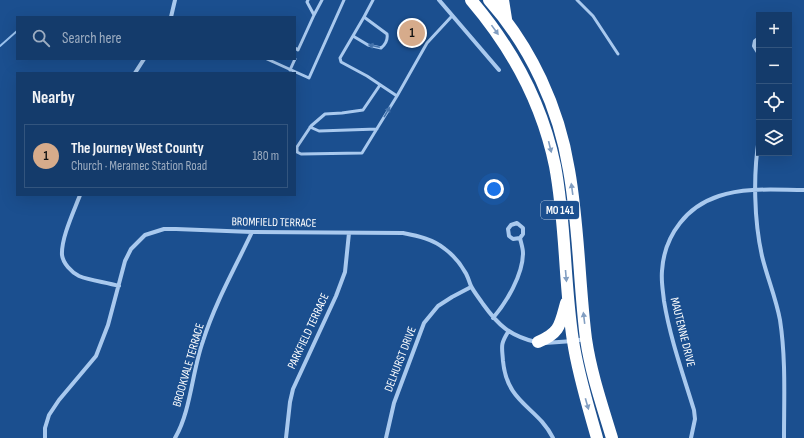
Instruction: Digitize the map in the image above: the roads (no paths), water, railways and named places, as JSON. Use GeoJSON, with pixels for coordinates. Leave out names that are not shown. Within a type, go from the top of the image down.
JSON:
{"type":"FeatureCollection","features":[{"type":"Feature","properties":{"kind":"highway","name":"MO 141"},"geometry":{"type":"LineString","coordinates":[[471,0],[497,32],[522,73],[542,118],[549,142],[557,178],[573,341],[581,382],[598,438]]}},
{"type":"Feature","properties":{"kind":"highway","name":"MO 141"},"geometry":{"type":"LineString","coordinates":[[489,0],[507,22],[540,78],[550,101],[565,147],[573,195],[586,339],[595,380],[612,438]]}},
{"type":"Feature","properties":{"kind":"highway"},"geometry":{"type":"LineString","coordinates":[[503,0],[507,22]]}},
{"type":"Feature","properties":{"kind":"highway"},"geometry":{"type":"LineString","coordinates":[[538,342],[547,338],[556,331],[562,318],[568,294]]}},
{"type":"Feature","properties":{"kind":"street"},"geometry":{"type":"LineString","coordinates":[[171,16],[175,0]]}},
{"type":"Feature","properties":{"kind":"street"},"geometry":{"type":"LineString","coordinates":[[439,0],[499,70]]}},
{"type":"Feature","properties":{"kind":"street"},"geometry":{"type":"LineString","coordinates":[[756,40],[754,46],[756,49]]}},
{"type":"Feature","properties":{"kind":"street"},"geometry":{"type":"LineString","coordinates":[[136,72],[143,60]]}},
{"type":"Feature","properties":{"kind":"street"},"geometry":{"type":"LineString","coordinates":[[757,156],[755,168],[758,231],[760,245],[780,320],[783,350],[784,438]]}},
{"type":"Feature","properties":{"kind":"street","name":"MAUTENNE DRIVE"},"geometry":{"type":"LineString","coordinates":[[691,438],[695,419],[694,410],[668,322],[662,283],[664,255],[675,230],[693,209],[721,195],[738,192],[804,190]]}},
{"type":"Feature","properties":{"kind":"street"},"geometry":{"type":"LineString","coordinates":[[80,196],[62,245],[62,256],[66,265],[79,276],[119,286]]}},
{"type":"Feature","properties":{"kind":"street","name":"BROMFIELD TERRACE"},"geometry":{"type":"LineString","coordinates":[[45,438],[45,428],[49,415],[59,400],[96,356],[108,325],[125,261],[131,249],[140,239],[151,232],[164,229],[252,232],[403,233],[431,240],[444,248],[454,257],[466,272],[471,287],[493,318],[508,332],[517,337],[547,343],[586,339]]}},
{"type":"Feature","properties":{"kind":"street","name":"BROOKVALE TERRACE"},"geometry":{"type":"LineString","coordinates":[[175,438],[182,425],[210,321],[252,232]]}},
{"type":"Feature","properties":{"kind":"street","name":"PARKFIELD TERRACE"},"geometry":{"type":"LineString","coordinates":[[286,438],[293,389],[336,296],[345,272],[349,233]]}},
{"type":"Feature","properties":{"kind":"street"},"geometry":{"type":"LineString","coordinates":[[493,318],[508,298],[518,273],[523,254],[520,238]]}},
{"type":"Feature","properties":{"kind":"street","name":"DELHURST DRIVE"},"geometry":{"type":"LineString","coordinates":[[386,438],[394,403],[424,323],[438,306],[471,287]]}},
{"type":"Feature","properties":{"kind":"street"},"geometry":{"type":"LineString","coordinates":[[508,332],[502,343],[506,378],[515,395],[542,422],[553,438]]}},
{"type":"Feature","properties":{"kind":"lane"},"geometry":{"type":"LineString","coordinates":[[308,0],[307,2],[314,16]]}},
{"type":"Feature","properties":{"kind":"lane"},"geometry":{"type":"LineString","coordinates":[[297,49],[322,0]]}},
{"type":"Feature","properties":{"kind":"lane"},"geometry":{"type":"LineString","coordinates":[[296,73],[309,78],[344,0]]}},
{"type":"Feature","properties":{"kind":"lane"},"geometry":{"type":"LineString","coordinates":[[373,0],[354,36],[340,58],[342,62],[367,76],[397,96]]}},
{"type":"Feature","properties":{"kind":"lane"},"geometry":{"type":"LineString","coordinates":[[577,0],[593,16],[618,54]]}},
{"type":"Feature","properties":{"kind":"lane"},"geometry":{"type":"LineString","coordinates":[[380,85],[363,110],[342,114],[324,114],[310,127],[296,147],[297,152],[301,154],[362,153],[378,129],[427,43],[452,16]]}},
{"type":"Feature","properties":{"kind":"lane"},"geometry":{"type":"LineString","coordinates":[[354,36],[368,45],[382,48],[386,44],[388,38],[387,34],[364,17]]}},
{"type":"Feature","properties":{"kind":"lane"},"geometry":{"type":"LineString","coordinates":[[268,60],[295,72]]}},
{"type":"Feature","properties":{"kind":"lane"},"geometry":{"type":"LineString","coordinates":[[290,70],[295,60]]}},
{"type":"Feature","properties":{"kind":"lane"},"geometry":{"type":"LineString","coordinates":[[310,127],[319,130],[378,129]]}},
{"type":"Feature","properties":{"kind":"waterway"},"geometry":{"type":"LineString","coordinates":[[0,46],[16,32]]}},
{"type":"Feature","properties":{"kind":"place","name":"The Journey West County"},"geometry":{"type":"Point","coordinates":[412,33]}}]}
